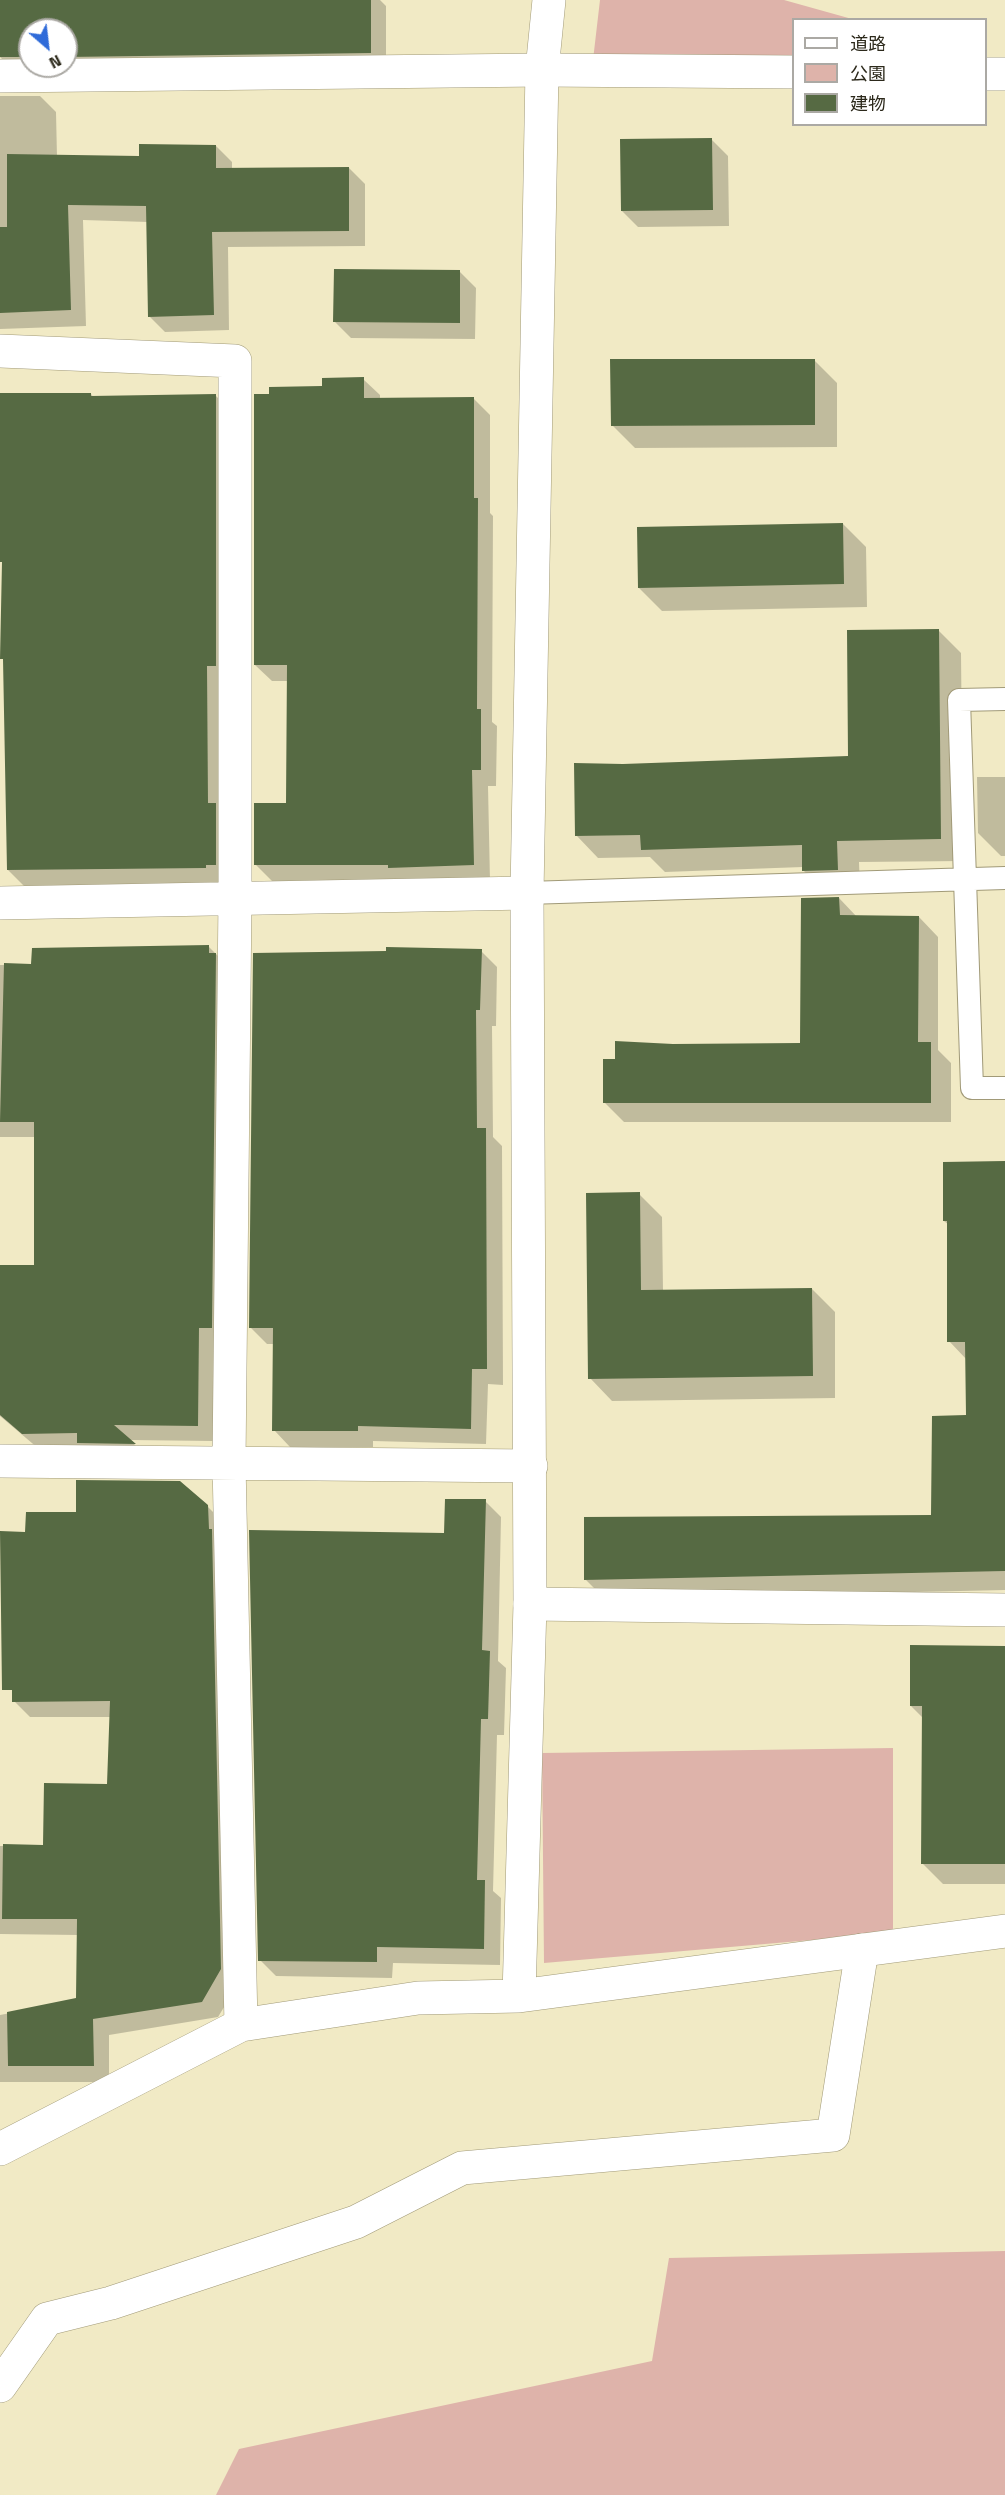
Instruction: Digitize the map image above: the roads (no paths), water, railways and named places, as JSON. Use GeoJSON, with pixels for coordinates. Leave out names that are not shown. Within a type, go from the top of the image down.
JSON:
{"type":"FeatureCollection","features":[{"type":"Feature","properties":{"kind":"street"},"geometry":{"type":"LineString","coordinates":[[519,1996],[530,1604],[527,893],[542,70],[549,0]]}},
{"type":"Feature","properties":{"kind":"street"},"geometry":{"type":"LineString","coordinates":[[0,76],[542,70],[792,72]]}},
{"type":"Feature","properties":{"kind":"street"},"geometry":{"type":"LineString","coordinates":[[987,74],[1005,74]]}},
{"type":"Feature","properties":{"kind":"street"},"geometry":{"type":"LineString","coordinates":[[0,351],[235,361],[235,898],[229,1463],[241,2025]]}},
{"type":"Feature","properties":{"kind":"street"},"geometry":{"type":"LineString","coordinates":[[0,903],[527,893]]}},
{"type":"Feature","properties":{"kind":"street"},"geometry":{"type":"LineString","coordinates":[[0,1461],[531,1466]]}},
{"type":"Feature","properties":{"kind":"street"},"geometry":{"type":"LineString","coordinates":[[530,1604],[1005,1610]]}},
{"type":"Feature","properties":{"kind":"street"},"geometry":{"type":"LineString","coordinates":[[0,2149],[241,2025],[418,1998],[519,1996],[1005,1931]]}},
{"type":"Feature","properties":{"kind":"street"},"geometry":{"type":"LineString","coordinates":[[0,2386],[47,2319],[111,2303],[357,2222],[462,2168],[833,2135],[862,1950]]}},
{"type":"Feature","properties":{"kind":"lane"},"geometry":{"type":"LineString","coordinates":[[1005,699],[959,700],[972,1088],[1005,1088]]}},
{"type":"Feature","properties":{"kind":"lane"},"geometry":{"type":"LineString","coordinates":[[527,893],[1005,878]]}}]}
